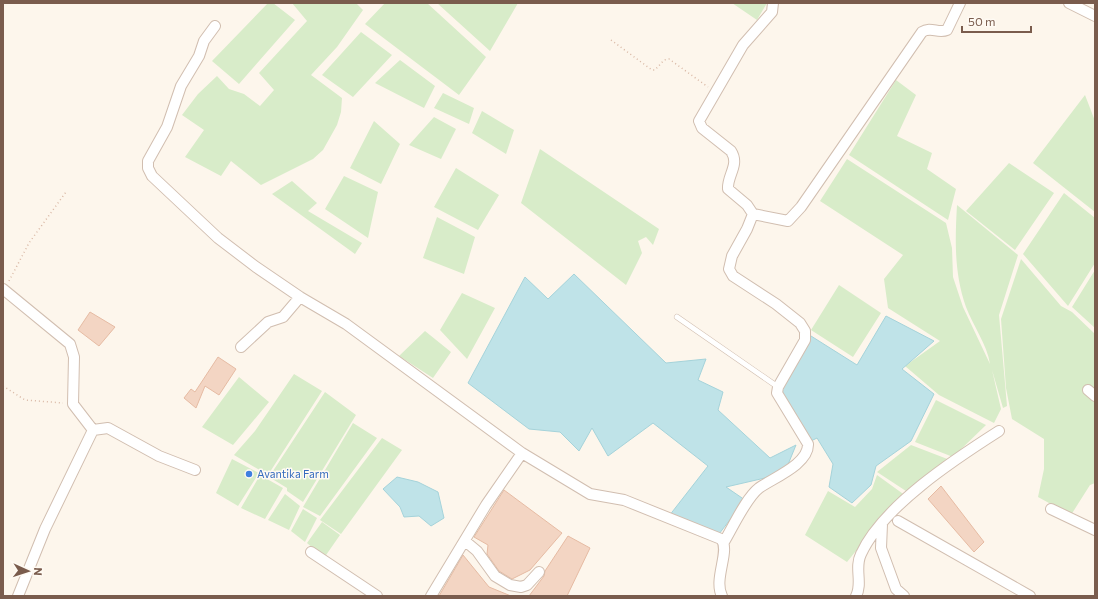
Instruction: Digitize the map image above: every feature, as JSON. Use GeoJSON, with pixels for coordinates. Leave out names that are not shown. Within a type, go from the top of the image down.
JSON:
{"type":"FeatureCollection","features":[{"type":"Feature","properties":{"kind":"street"},"geometry":{"type":"LineString","coordinates":[[773,3],[772,12],[743,45],[714,92],[699,119],[699,124],[731,151],[734,156],[735,165],[728,189],[747,205],[753,214],[786,221],[791,219],[801,208],[922,32],[930,29],[942,32],[946,30],[960,3]]}},
{"type":"Feature","properties":{"kind":"street"},"geometry":{"type":"LineString","coordinates":[[1068,3],[1095,16]]}},
{"type":"Feature","properties":{"kind":"street"},"geometry":{"type":"LineString","coordinates":[[215,26],[204,42],[199,56],[181,86],[167,127],[148,161],[148,168],[152,176],[218,238],[300,297],[331,314],[364,336],[522,453],[590,494],[624,500],[721,539],[724,542]]}},
{"type":"Feature","properties":{"kind":"street"},"geometry":{"type":"LineString","coordinates":[[722,596],[719,589],[719,578],[724,542],[753,493],[790,470],[807,450],[808,444],[777,396],[778,387],[805,340],[805,331],[800,323],[776,304],[733,276],[729,269],[732,256],[747,229],[753,214]]}},
{"type":"Feature","properties":{"kind":"street"},"geometry":{"type":"LineString","coordinates":[[4,289],[61,336],[72,348],[74,356],[73,404],[93,430]]}},
{"type":"Feature","properties":{"kind":"street"},"geometry":{"type":"LineString","coordinates":[[241,347],[268,322],[282,318],[300,297]]}},
{"type":"Feature","properties":{"kind":"street"},"geometry":{"type":"LineString","coordinates":[[18,596],[45,529],[93,430],[101,427],[108,428],[159,456],[195,470]]}},
{"type":"Feature","properties":{"kind":"street"},"geometry":{"type":"LineString","coordinates":[[856,596],[859,587],[857,572],[858,560],[868,542],[889,515],[934,476],[999,431]]}},
{"type":"Feature","properties":{"kind":"street"},"geometry":{"type":"LineString","coordinates":[[431,596],[486,505],[522,453]]}},
{"type":"Feature","properties":{"kind":"street"},"geometry":{"type":"LineString","coordinates":[[1050,509],[1095,530]]}},
{"type":"Feature","properties":{"kind":"street"},"geometry":{"type":"LineString","coordinates":[[898,521],[1030,596]]}},
{"type":"Feature","properties":{"kind":"street"},"geometry":{"type":"LineString","coordinates":[[882,524],[881,548],[896,589],[904,596]]}},
{"type":"Feature","properties":{"kind":"street"},"geometry":{"type":"LineString","coordinates":[[465,542],[477,551],[495,576],[510,585],[522,587],[527,586],[539,572]]}},
{"type":"Feature","properties":{"kind":"street"},"geometry":{"type":"LineString","coordinates":[[310,552],[377,596]]}},
{"type":"Feature","properties":{"kind":"lane"},"geometry":{"type":"LineString","coordinates":[[677,317],[778,387]]}},
{"type":"Feature","properties":{"kind":"path"},"geometry":{"type":"LineString","coordinates":[[611,40],[652,70],[655,70],[664,60],[669,59],[714,92]]}},
{"type":"Feature","properties":{"kind":"path"},"geometry":{"type":"LineString","coordinates":[[4,289],[30,242],[66,192]]}},
{"type":"Feature","properties":{"kind":"path"},"geometry":{"type":"LineString","coordinates":[[3,386],[26,400],[73,404]]}},
{"type":"Feature","properties":{"kind":"green space"},"geometry":{"type":"Polygon","coordinates":[[[268,3],[273,3],[295,20],[239,84],[212,61],[268,3]]]}},
{"type":"Feature","properties":{"kind":"green space"},"geometry":{"type":"Polygon","coordinates":[[[292,3],[356,3],[363,10],[337,47],[311,75],[342,98],[341,112],[337,125],[323,150],[313,159],[261,185],[231,161],[221,176],[185,157],[204,130],[182,115],[198,94],[217,76],[229,89],[244,94],[260,106],[274,90],[259,73],[307,21],[292,3]]]}},
{"type":"Feature","properties":{"kind":"green space"},"geometry":{"type":"Polygon","coordinates":[[[385,3],[427,3],[486,57],[459,95],[365,24],[385,3]]]}},
{"type":"Feature","properties":{"kind":"green space"},"geometry":{"type":"Polygon","coordinates":[[[437,3],[518,3],[490,51],[437,3]]]}},
{"type":"Feature","properties":{"kind":"green space"},"geometry":{"type":"Polygon","coordinates":[[[732,3],[767,3],[757,20],[732,3]]]}},
{"type":"Feature","properties":{"kind":"green space"},"geometry":{"type":"Polygon","coordinates":[[[361,32],[392,55],[353,97],[322,75],[361,32]]]}},
{"type":"Feature","properties":{"kind":"green space"},"geometry":{"type":"Polygon","coordinates":[[[400,60],[435,86],[424,108],[375,83],[400,60]]]}},
{"type":"Feature","properties":{"kind":"green space"},"geometry":{"type":"Polygon","coordinates":[[[896,80],[916,95],[897,136],[932,153],[927,169],[956,189],[948,220],[849,155],[896,80]]]}},
{"type":"Feature","properties":{"kind":"green space"},"geometry":{"type":"Polygon","coordinates":[[[443,93],[474,108],[469,124],[434,108],[443,93]]]}},
{"type":"Feature","properties":{"kind":"green space"},"geometry":{"type":"Polygon","coordinates":[[[1085,95],[1095,121],[1095,212],[1033,163],[1085,95]]]}},
{"type":"Feature","properties":{"kind":"green space"},"geometry":{"type":"Polygon","coordinates":[[[482,111],[514,130],[506,154],[472,133],[482,111]]]}},
{"type":"Feature","properties":{"kind":"green space"},"geometry":{"type":"Polygon","coordinates":[[[434,117],[456,129],[441,159],[409,145],[434,117]]]}},
{"type":"Feature","properties":{"kind":"green space"},"geometry":{"type":"Polygon","coordinates":[[[374,121],[400,144],[381,184],[350,168],[374,121]]]}},
{"type":"Feature","properties":{"kind":"green space"},"geometry":{"type":"Polygon","coordinates":[[[540,149],[659,229],[653,245],[646,237],[638,241],[642,253],[626,285],[521,203],[540,149]]]}},
{"type":"Feature","properties":{"kind":"green space"},"geometry":{"type":"Polygon","coordinates":[[[847,159],[946,223],[952,248],[953,277],[963,307],[990,364],[986,349],[966,307],[959,282],[956,256],[957,205],[1018,255],[999,315],[1007,406],[1003,408],[992,370],[1001,409],[994,423],[939,395],[905,366],[940,341],[888,308],[884,279],[903,255],[820,201],[847,159]]]}},
{"type":"Feature","properties":{"kind":"green space"},"geometry":{"type":"Polygon","coordinates":[[[1009,163],[1054,193],[1015,250],[966,211],[1009,163]]]}},
{"type":"Feature","properties":{"kind":"green space"},"geometry":{"type":"Polygon","coordinates":[[[456,168],[499,195],[478,230],[434,207],[456,168]]]}},
{"type":"Feature","properties":{"kind":"green space"},"geometry":{"type":"Polygon","coordinates":[[[344,176],[378,192],[368,238],[325,209],[344,176]]]}},
{"type":"Feature","properties":{"kind":"green space"},"geometry":{"type":"Polygon","coordinates":[[[292,181],[317,203],[308,211],[362,243],[355,254],[272,194],[292,181]]]}},
{"type":"Feature","properties":{"kind":"green space"},"geometry":{"type":"Polygon","coordinates":[[[1064,193],[1095,218],[1095,263],[1068,306],[1023,254],[1064,193]]]}},
{"type":"Feature","properties":{"kind":"green space"},"geometry":{"type":"Polygon","coordinates":[[[437,217],[475,237],[464,274],[423,258],[437,217]]]}},
{"type":"Feature","properties":{"kind":"green space"},"geometry":{"type":"Polygon","coordinates":[[[1021,259],[1061,306],[1072,312],[1095,334],[1095,483],[1090,485],[1071,515],[1038,497],[1044,469],[1044,439],[1012,419],[1006,388],[1001,319],[1021,259]]]}},
{"type":"Feature","properties":{"kind":"green space"},"geometry":{"type":"Polygon","coordinates":[[[1095,270],[1095,328],[1072,307],[1095,270]]]}},
{"type":"Feature","properties":{"kind":"green space"},"geometry":{"type":"Polygon","coordinates":[[[839,285],[881,313],[853,357],[811,330],[839,285]]]}},
{"type":"Feature","properties":{"kind":"green space"},"geometry":{"type":"Polygon","coordinates":[[[462,293],[495,308],[467,359],[440,330],[462,293]]]}},
{"type":"Feature","properties":{"kind":"green space"},"geometry":{"type":"Polygon","coordinates":[[[425,331],[451,352],[433,378],[399,356],[425,331]]]}},
{"type":"Feature","properties":{"kind":"green space"},"geometry":{"type":"Polygon","coordinates":[[[294,374],[322,391],[268,475],[234,455],[255,431],[294,374]]]}},
{"type":"Feature","properties":{"kind":"green space"},"geometry":{"type":"Polygon","coordinates":[[[239,377],[269,402],[233,445],[202,427],[239,377]]]}},
{"type":"Feature","properties":{"kind":"green space"},"geometry":{"type":"Polygon","coordinates":[[[325,392],[356,415],[303,502],[287,491],[287,488],[269,477],[325,392]]]}},
{"type":"Feature","properties":{"kind":"green space"},"geometry":{"type":"Polygon","coordinates":[[[936,400],[986,425],[953,457],[915,442],[936,400]]]}},
{"type":"Feature","properties":{"kind":"green space"},"geometry":{"type":"Polygon","coordinates":[[[353,423],[377,438],[320,516],[303,507],[353,423]]]}},
{"type":"Feature","properties":{"kind":"green space"},"geometry":{"type":"Polygon","coordinates":[[[382,438],[402,450],[341,534],[320,520],[382,438]]]}},
{"type":"Feature","properties":{"kind":"green space"},"geometry":{"type":"Polygon","coordinates":[[[911,445],[950,460],[909,493],[877,472],[911,445]]]}},
{"type":"Feature","properties":{"kind":"green space"},"geometry":{"type":"Polygon","coordinates":[[[232,459],[259,473],[238,506],[216,493],[232,459]]]}},
{"type":"Feature","properties":{"kind":"green space"},"geometry":{"type":"Polygon","coordinates":[[[260,475],[283,488],[265,519],[241,508],[260,475]]]}},
{"type":"Feature","properties":{"kind":"green space"},"geometry":{"type":"Polygon","coordinates":[[[877,475],[906,496],[872,531],[847,562],[805,535],[828,491],[855,507],[872,489],[877,475]]]}},
{"type":"Feature","properties":{"kind":"green space"},"geometry":{"type":"Polygon","coordinates":[[[285,494],[300,506],[289,530],[268,520],[285,494]]]}},
{"type":"Feature","properties":{"kind":"green space"},"geometry":{"type":"Polygon","coordinates":[[[303,509],[317,518],[305,542],[291,531],[303,509]]]}},
{"type":"Feature","properties":{"kind":"green space"},"geometry":{"type":"Polygon","coordinates":[[[322,522],[340,535],[324,558],[307,543],[322,522]]]}},
{"type":"Feature","properties":{"kind":"water"},"geometry":{"type":"Polygon","coordinates":[[[574,274],[666,363],[706,359],[698,380],[723,392],[718,410],[770,458],[796,445],[787,467],[765,478],[726,487],[745,500],[719,534],[669,516],[708,466],[653,423],[608,456],[592,428],[579,451],[560,432],[529,429],[468,383],[525,277],[548,299],[574,274]]]}},
{"type":"Feature","properties":{"kind":"water"},"geometry":{"type":"Polygon","coordinates":[[[886,316],[934,341],[902,369],[934,394],[911,441],[876,466],[871,485],[852,503],[829,487],[833,464],[817,438],[809,442],[777,394],[811,336],[857,365],[886,316]]]}},
{"type":"Feature","properties":{"kind":"water"},"geometry":{"type":"Polygon","coordinates":[[[397,477],[418,482],[438,492],[444,518],[431,526],[419,516],[404,517],[400,507],[383,489],[397,477]]]}},
{"type":"Feature","properties":{"kind":"building"},"geometry":{"type":"Polygon","coordinates":[[[90,312],[115,327],[99,346],[78,330],[90,312]]]}},
{"type":"Feature","properties":{"kind":"building"},"geometry":{"type":"Polygon","coordinates":[[[218,357],[236,369],[219,395],[205,386],[196,408],[184,398],[191,389],[195,392],[218,357]]]}},
{"type":"Feature","properties":{"kind":"building"},"geometry":{"type":"Polygon","coordinates":[[[941,486],[984,542],[974,552],[928,499],[941,486]]]}},
{"type":"Feature","properties":{"kind":"building"},"geometry":{"type":"Polygon","coordinates":[[[504,490],[562,533],[530,570],[512,579],[499,571],[487,554],[488,545],[474,537],[504,490]]]}},
{"type":"Feature","properties":{"kind":"building"},"geometry":{"type":"Polygon","coordinates":[[[568,536],[590,548],[567,596],[529,596],[544,576],[545,571],[568,536]]]}},
{"type":"Feature","properties":{"kind":"building"},"geometry":{"type":"Polygon","coordinates":[[[463,555],[489,587],[511,596],[439,596],[463,555]]]}},
{"type":"Feature","properties":{"kind":"place","name":"Avantika Farm"},"geometry":{"type":"Point","coordinates":[249,474]}}]}
